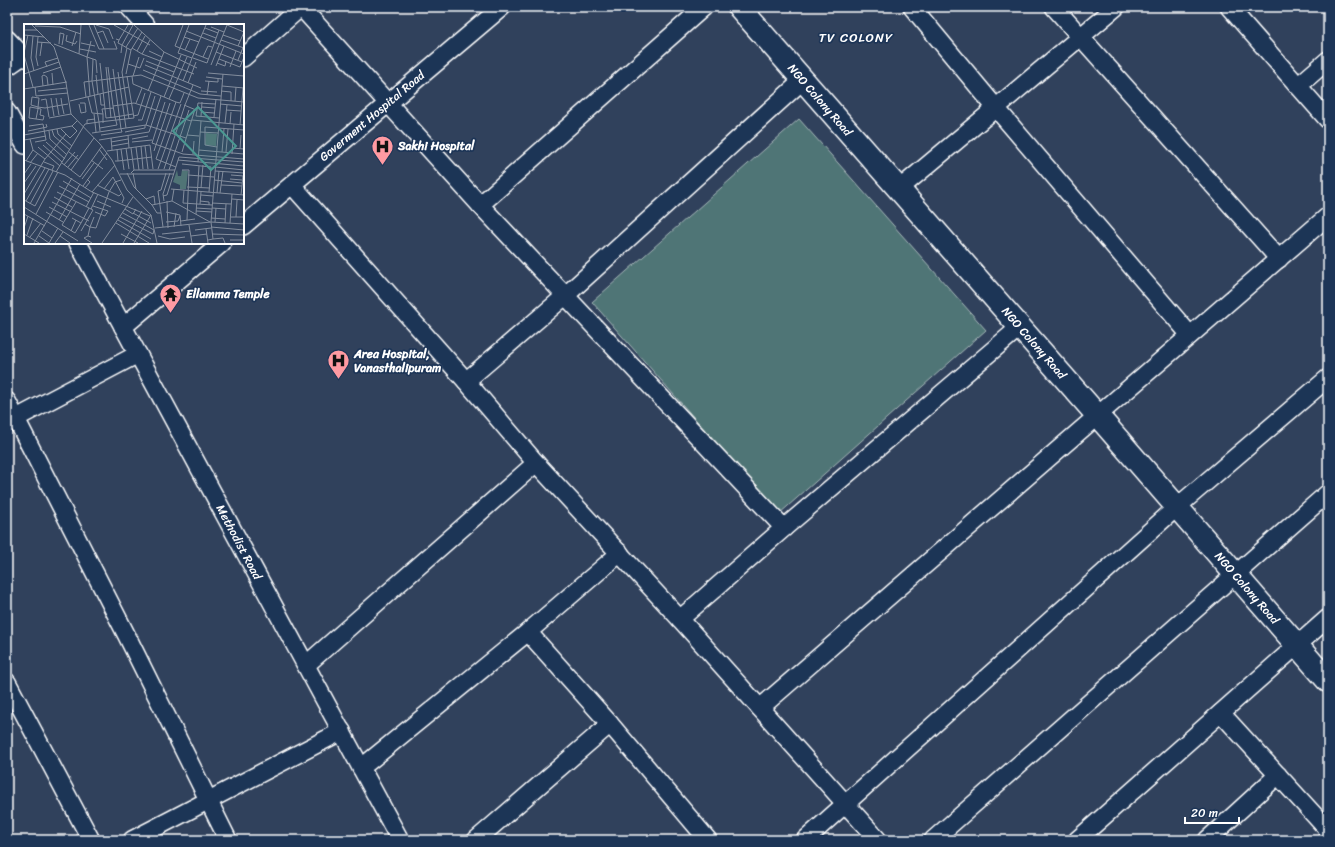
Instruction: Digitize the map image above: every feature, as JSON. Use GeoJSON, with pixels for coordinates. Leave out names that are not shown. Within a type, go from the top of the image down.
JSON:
{"type":"FeatureCollection","features":[{"type":"Feature","properties":{"kind":"street"},"geometry":{"type":"LineString","coordinates":[[244,57],[301,7],[480,205],[784,528]]}},
{"type":"Feature","properties":{"kind":"street","name":"Goverment Hospital Road"},"geometry":{"type":"LineString","coordinates":[[244,225],[502,7]]}},
{"type":"Feature","properties":{"kind":"street"},"geometry":{"type":"LineString","coordinates":[[480,205],[704,7]]}},
{"type":"Feature","properties":{"kind":"street","name":"NGO Colony Road"},"geometry":{"type":"LineString","coordinates":[[739,7],[898,190],[1098,415],[1328,681]]}},
{"type":"Feature","properties":{"kind":"street"},"geometry":{"type":"LineString","coordinates":[[912,7],[996,108],[1190,335]]}},
{"type":"Feature","properties":{"kind":"street"},"geometry":{"type":"LineString","coordinates":[[1054,7],[1279,258]]}},
{"type":"Feature","properties":{"kind":"street"},"geometry":{"type":"LineString","coordinates":[[898,190],[1081,38],[1116,7]]}},
{"type":"Feature","properties":{"kind":"street"},"geometry":{"type":"LineString","coordinates":[[1229,7],[1328,120]]}},
{"type":"Feature","properties":{"kind":"street"},"geometry":{"type":"LineString","coordinates":[[7,39],[24,57],[7,68]]}},
{"type":"Feature","properties":{"kind":"street"},"geometry":{"type":"LineString","coordinates":[[1298,86],[1328,60]]}},
{"type":"Feature","properties":{"kind":"street"},"geometry":{"type":"LineString","coordinates":[[466,381],[565,296],[803,80]]}},
{"type":"Feature","properties":{"kind":"street"},"geometry":{"type":"LineString","coordinates":[[7,112],[24,143]]}},
{"type":"Feature","properties":{"kind":"street"},"geometry":{"type":"LineString","coordinates":[[292,185],[466,381],[536,463],[680,619],[878,840]]}},
{"type":"Feature","properties":{"kind":"street"},"geometry":{"type":"LineString","coordinates":[[760,708],[1328,216]]}},
{"type":"Feature","properties":{"kind":"street","name":"Methodist Road"},"geometry":{"type":"LineString","coordinates":[[79,244],[400,840]]}},
{"type":"Feature","properties":{"kind":"street"},"geometry":{"type":"LineString","coordinates":[[123,327],[221,244]]}},
{"type":"Feature","properties":{"kind":"street"},"geometry":{"type":"LineString","coordinates":[[680,619],[784,528],[1020,327]]}},
{"type":"Feature","properties":{"kind":"street"},"geometry":{"type":"LineString","coordinates":[[12,421],[138,354]]}},
{"type":"Feature","properties":{"kind":"street"},"geometry":{"type":"LineString","coordinates":[[805,840],[1177,507],[1328,378]]}},
{"type":"Feature","properties":{"kind":"street"},"geometry":{"type":"LineString","coordinates":[[7,401],[12,421],[130,643],[228,840]]}},
{"type":"Feature","properties":{"kind":"street"},"geometry":{"type":"LineString","coordinates":[[306,665],[536,463]]}},
{"type":"Feature","properties":{"kind":"street"},"geometry":{"type":"LineString","coordinates":[[933,840],[1328,493]]}},
{"type":"Feature","properties":{"kind":"street"},"geometry":{"type":"LineString","coordinates":[[361,768],[528,632],[620,553]]}},
{"type":"Feature","properties":{"kind":"street"},"geometry":{"type":"LineString","coordinates":[[1077,840],[1328,618]]}},
{"type":"Feature","properties":{"kind":"street"},"geometry":{"type":"LineString","coordinates":[[528,632],[610,724],[708,840]]}},
{"type":"Feature","properties":{"kind":"street"},"geometry":{"type":"LineString","coordinates":[[7,682],[91,840]]}},
{"type":"Feature","properties":{"kind":"street"},"geometry":{"type":"LineString","coordinates":[[1221,713],[1328,830]]}},
{"type":"Feature","properties":{"kind":"street"},"geometry":{"type":"LineString","coordinates":[[476,840],[610,724]]}},
{"type":"Feature","properties":{"kind":"street"},"geometry":{"type":"LineString","coordinates":[[132,840],[342,732]]}},
{"type":"Feature","properties":{"kind":"street"},"geometry":{"type":"LineString","coordinates":[[1207,840],[1278,775]]}},
{"type":"Feature","properties":{"kind":"green space"},"geometry":{"type":"Polygon","coordinates":[[[799,119],[986,330],[779,514],[592,302],[799,119]]]}},
{"type":"Feature","properties":{"kind":"place","name":"Sakhi Hospital"},"geometry":{"type":"Point","coordinates":[382,166]}},
{"type":"Feature","properties":{"kind":"place","name":"Ellamma Temple"},"geometry":{"type":"Point","coordinates":[171,314]}},
{"type":"Feature","properties":{"kind":"place","name":"Area Hospital, Vanasthalipuram"},"geometry":{"type":"Point","coordinates":[338,380]}},
{"type":"Feature","properties":{"kind":"district","name":"TV COLONY"},"geometry":{"type":"Point","coordinates":[856,37]}}]}
